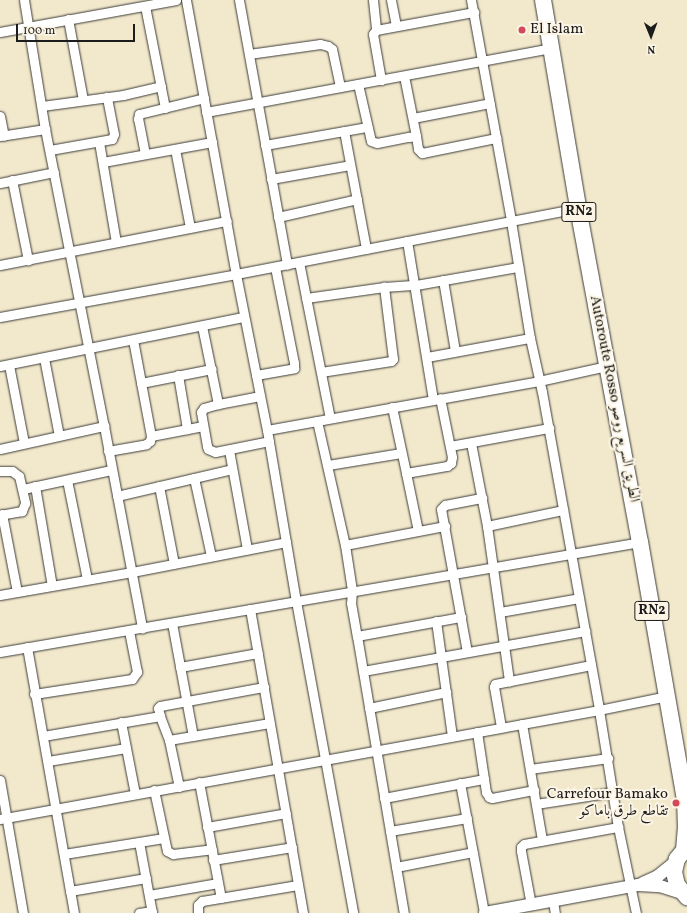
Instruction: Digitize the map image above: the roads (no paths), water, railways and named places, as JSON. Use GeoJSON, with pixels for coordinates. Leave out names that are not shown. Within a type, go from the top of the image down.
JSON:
{"type":"FeatureCollection","features":[{"type":"Feature","properties":{"kind":"highway","name":"Autoroute Rosso الطريق السريع روصو"},"geometry":{"type":"LineString","coordinates":[[542,0],[552,48],[578,208],[640,542],[686,802],[686,848]]}},
{"type":"Feature","properties":{"kind":"highway"},"geometry":{"type":"LineString","coordinates":[[684,895],[675,881],[675,862],[686,848]]}},
{"type":"Feature","properties":{"kind":"street"},"geometry":{"type":"LineString","coordinates":[[24,0],[54,172],[142,628]]}},
{"type":"Feature","properties":{"kind":"street"},"geometry":{"type":"LineString","coordinates":[[0,32],[176,0]]}},
{"type":"Feature","properties":{"kind":"street"},"geometry":{"type":"LineString","coordinates":[[186,0],[244,317],[267,430],[352,913]]}},
{"type":"Feature","properties":{"kind":"street"},"geometry":{"type":"LineString","coordinates":[[238,0],[287,265]]}},
{"type":"Feature","properties":{"kind":"street"},"geometry":{"type":"LineString","coordinates":[[373,0],[376,30],[373,34],[381,80]]}},
{"type":"Feature","properties":{"kind":"street"},"geometry":{"type":"LineString","coordinates":[[391,0],[396,25]]}},
{"type":"Feature","properties":{"kind":"street"},"geometry":{"type":"LineString","coordinates":[[471,0],[511,221],[530,338],[549,428],[600,710],[618,827],[635,886],[636,913]]}},
{"type":"Feature","properties":{"kind":"street"},"geometry":{"type":"LineString","coordinates":[[145,6],[165,108]]}},
{"type":"Feature","properties":{"kind":"street"},"geometry":{"type":"LineString","coordinates":[[376,30],[396,25],[474,12]]}},
{"type":"Feature","properties":{"kind":"street"},"geometry":{"type":"LineString","coordinates":[[68,19],[83,100]]}},
{"type":"Feature","properties":{"kind":"street"},"geometry":{"type":"LineString","coordinates":[[249,54],[320,44],[328,46],[332,49],[340,87]]}},
{"type":"Feature","properties":{"kind":"street"},"geometry":{"type":"LineString","coordinates":[[206,112],[552,48]]}},
{"type":"Feature","properties":{"kind":"street"},"geometry":{"type":"LineString","coordinates":[[404,76],[420,152],[425,154],[496,138]]}},
{"type":"Feature","properties":{"kind":"street"},"geometry":{"type":"LineString","coordinates":[[358,84],[371,141],[373,142],[416,136]]}},
{"type":"Feature","properties":{"kind":"street"},"geometry":{"type":"LineString","coordinates":[[42,106],[107,97],[161,86]]}},
{"type":"Feature","properties":{"kind":"street"},"geometry":{"type":"LineString","coordinates":[[50,150],[112,139],[114,134],[107,97]]}},
{"type":"Feature","properties":{"kind":"street"},"geometry":{"type":"LineString","coordinates":[[145,154],[138,120],[139,114],[204,98]]}},
{"type":"Feature","properties":{"kind":"street"},"geometry":{"type":"LineString","coordinates":[[413,118],[490,103]]}},
{"type":"Feature","properties":{"kind":"street"},"geometry":{"type":"LineString","coordinates":[[0,116],[2,136],[46,129]]}},
{"type":"Feature","properties":{"kind":"street"},"geometry":{"type":"LineString","coordinates":[[265,145],[367,126]]}},
{"type":"Feature","properties":{"kind":"street"},"geometry":{"type":"LineString","coordinates":[[344,131],[366,249]]}},
{"type":"Feature","properties":{"kind":"street"},"geometry":{"type":"LineString","coordinates":[[99,142],[116,242]]}},
{"type":"Feature","properties":{"kind":"street"},"geometry":{"type":"LineString","coordinates":[[102,162],[212,142]]}},
{"type":"Feature","properties":{"kind":"street"},"geometry":{"type":"LineString","coordinates":[[175,149],[190,228]]}},
{"type":"Feature","properties":{"kind":"street"},"geometry":{"type":"LineString","coordinates":[[271,179],[350,165]]}},
{"type":"Feature","properties":{"kind":"street"},"geometry":{"type":"LineString","coordinates":[[0,182],[54,172]]}},
{"type":"Feature","properties":{"kind":"street"},"geometry":{"type":"LineString","coordinates":[[12,180],[28,260]]}},
{"type":"Feature","properties":{"kind":"street"},"geometry":{"type":"LineString","coordinates":[[278,217],[357,199]]}},
{"type":"Feature","properties":{"kind":"street"},"geometry":{"type":"LineString","coordinates":[[0,317],[80,301],[287,265],[578,208]]}},
{"type":"Feature","properties":{"kind":"street"},"geometry":{"type":"LineString","coordinates":[[0,264],[28,260],[227,221]]}},
{"type":"Feature","properties":{"kind":"street"},"geometry":{"type":"LineString","coordinates":[[406,473],[447,466],[451,463],[452,458],[427,357],[416,285],[407,241]]}},
{"type":"Feature","properties":{"kind":"street"},"geometry":{"type":"LineString","coordinates":[[299,262],[330,418]]}},
{"type":"Feature","properties":{"kind":"street"},"geometry":{"type":"LineString","coordinates":[[256,375],[294,368],[275,267]]}},
{"type":"Feature","properties":{"kind":"street"},"geometry":{"type":"LineString","coordinates":[[306,298],[384,287],[416,285],[518,267]]}},
{"type":"Feature","properties":{"kind":"street"},"geometry":{"type":"LineString","coordinates":[[443,280],[456,351]]}},
{"type":"Feature","properties":{"kind":"street"},"geometry":{"type":"LineString","coordinates":[[321,372],[391,361],[393,359],[384,287]]}},
{"type":"Feature","properties":{"kind":"street"},"geometry":{"type":"LineString","coordinates":[[24,443],[4,365],[244,317]]}},
{"type":"Feature","properties":{"kind":"street"},"geometry":{"type":"LineString","coordinates":[[202,326],[218,404]]}},
{"type":"Feature","properties":{"kind":"street"},"geometry":{"type":"LineString","coordinates":[[427,357],[530,338]]}},
{"type":"Feature","properties":{"kind":"street"},"geometry":{"type":"LineString","coordinates":[[108,451],[150,442],[151,436],[133,340]]}},
{"type":"Feature","properties":{"kind":"street"},"geometry":{"type":"LineString","coordinates":[[44,358],[59,436]]}},
{"type":"Feature","properties":{"kind":"street"},"geometry":{"type":"LineString","coordinates":[[267,430],[607,366]]}},
{"type":"Feature","properties":{"kind":"street"},"geometry":{"type":"LineString","coordinates":[[141,382],[212,369]]}},
{"type":"Feature","properties":{"kind":"street"},"geometry":{"type":"LineString","coordinates":[[178,375],[188,429]]}},
{"type":"Feature","properties":{"kind":"street"},"geometry":{"type":"LineString","coordinates":[[260,396],[204,408],[201,412],[203,426],[208,450],[215,452],[269,441]]}},
{"type":"Feature","properties":{"kind":"street"},"geometry":{"type":"LineString","coordinates":[[392,407],[418,531]]}},
{"type":"Feature","properties":{"kind":"street"},"geometry":{"type":"LineString","coordinates":[[317,421],[345,545],[352,590],[351,603],[404,913]]}},
{"type":"Feature","properties":{"kind":"street"},"geometry":{"type":"LineString","coordinates":[[0,449],[104,426]]}},
{"type":"Feature","properties":{"kind":"street"},"geometry":{"type":"LineString","coordinates":[[151,436],[203,426]]}},
{"type":"Feature","properties":{"kind":"street"},"geometry":{"type":"LineString","coordinates":[[450,446],[549,428]]}},
{"type":"Feature","properties":{"kind":"street"},"geometry":{"type":"LineString","coordinates":[[471,443],[487,526],[509,681]]}},
{"type":"Feature","properties":{"kind":"street"},"geometry":{"type":"LineString","coordinates":[[229,450],[247,549]]}},
{"type":"Feature","properties":{"kind":"street"},"geometry":{"type":"LineString","coordinates":[[328,465],[401,453]]}},
{"type":"Feature","properties":{"kind":"street"},"geometry":{"type":"LineString","coordinates":[[0,471],[8,469],[19,476],[25,503],[24,509],[1,515],[17,592]]}},
{"type":"Feature","properties":{"kind":"street"},"geometry":{"type":"LineString","coordinates":[[117,496],[232,469]]}},
{"type":"Feature","properties":{"kind":"street"},"geometry":{"type":"LineString","coordinates":[[23,489],[111,470]]}},
{"type":"Feature","properties":{"kind":"street"},"geometry":{"type":"LineString","coordinates":[[194,478],[211,556]]}},
{"type":"Feature","properties":{"kind":"street"},"geometry":{"type":"LineString","coordinates":[[67,480],[87,579]]}},
{"type":"Feature","properties":{"kind":"street"},"geometry":{"type":"LineString","coordinates":[[35,486],[52,586]]}},
{"type":"Feature","properties":{"kind":"street"},"geometry":{"type":"LineString","coordinates":[[159,486],[174,564]]}},
{"type":"Feature","properties":{"kind":"street"},"geometry":{"type":"LineString","coordinates":[[466,652],[454,574],[441,509],[443,506],[482,498]]}},
{"type":"Feature","properties":{"kind":"street"},"geometry":{"type":"LineString","coordinates":[[487,526],[563,510]]}},
{"type":"Feature","properties":{"kind":"street"},"geometry":{"type":"LineString","coordinates":[[345,545],[445,526]]}},
{"type":"Feature","properties":{"kind":"street"},"geometry":{"type":"LineString","coordinates":[[0,595],[132,572],[286,542]]}},
{"type":"Feature","properties":{"kind":"street"},"geometry":{"type":"LineString","coordinates":[[0,652],[129,631],[352,590],[640,542]]}},
{"type":"Feature","properties":{"kind":"street"},"geometry":{"type":"LineString","coordinates":[[500,612],[579,598]]}},
{"type":"Feature","properties":{"kind":"street"},"geometry":{"type":"LineString","coordinates":[[250,609],[303,913]]}},
{"type":"Feature","properties":{"kind":"street"},"geometry":{"type":"LineString","coordinates":[[357,636],[461,617]]}},
{"type":"Feature","properties":{"kind":"street"},"geometry":{"type":"LineString","coordinates":[[436,621],[452,736]]}},
{"type":"Feature","properties":{"kind":"street"},"geometry":{"type":"LineString","coordinates":[[172,623],[193,736]]}},
{"type":"Feature","properties":{"kind":"street"},"geometry":{"type":"LineString","coordinates":[[34,694],[132,679],[137,672],[129,631]]}},
{"type":"Feature","properties":{"kind":"street"},"geometry":{"type":"LineString","coordinates":[[362,671],[585,631]]}},
{"type":"Feature","properties":{"kind":"street"},"geometry":{"type":"LineString","coordinates":[[27,647],[34,694],[48,761],[74,913]]}},
{"type":"Feature","properties":{"kind":"street"},"geometry":{"type":"LineString","coordinates":[[180,667],[258,653]]}},
{"type":"Feature","properties":{"kind":"street"},"geometry":{"type":"LineString","coordinates":[[501,727],[494,687],[496,684],[591,665]]}},
{"type":"Feature","properties":{"kind":"street"},"geometry":{"type":"LineString","coordinates":[[179,786],[169,740],[158,708],[160,706],[186,700],[264,686]]}},
{"type":"Feature","properties":{"kind":"street"},"geometry":{"type":"LineString","coordinates":[[369,708],[446,692]]}},
{"type":"Feature","properties":{"kind":"street"},"geometry":{"type":"LineString","coordinates":[[3,818],[600,710],[667,696]]}},
{"type":"Feature","properties":{"kind":"street"},"geometry":{"type":"LineString","coordinates":[[43,736],[160,716]]}},
{"type":"Feature","properties":{"kind":"street"},"geometry":{"type":"LineString","coordinates":[[121,722],[134,794]]}},
{"type":"Feature","properties":{"kind":"street"},"geometry":{"type":"LineString","coordinates":[[169,740],[270,723]]}},
{"type":"Feature","properties":{"kind":"street"},"geometry":{"type":"LineString","coordinates":[[522,724],[542,840]]}},
{"type":"Feature","properties":{"kind":"street"},"geometry":{"type":"LineString","coordinates":[[477,732],[484,779],[489,797],[534,790]]}},
{"type":"Feature","properties":{"kind":"street"},"geometry":{"type":"LineString","coordinates":[[48,761],[126,748]]}},
{"type":"Feature","properties":{"kind":"street"},"geometry":{"type":"LineString","coordinates":[[530,769],[608,758]]}},
{"type":"Feature","properties":{"kind":"street"},"geometry":{"type":"LineString","coordinates":[[384,798],[484,779]]}},
{"type":"Feature","properties":{"kind":"street"},"geometry":{"type":"LineString","coordinates":[[0,780],[3,818],[23,913]]}},
{"type":"Feature","properties":{"kind":"street"},"geometry":{"type":"LineString","coordinates":[[199,782],[221,898]]}},
{"type":"Feature","properties":{"kind":"street"},"geometry":{"type":"LineString","coordinates":[[460,783],[485,913],[511,911],[531,905],[635,886],[660,886],[684,895]]}},
{"type":"Feature","properties":{"kind":"street"},"geometry":{"type":"LineString","coordinates":[[154,790],[167,851],[173,854],[212,849]]}},
{"type":"Feature","properties":{"kind":"street"},"geometry":{"type":"LineString","coordinates":[[536,804],[613,792]]}},
{"type":"Feature","properties":{"kind":"street"},"geometry":{"type":"LineString","coordinates":[[207,827],[286,813]]}},
{"type":"Feature","properties":{"kind":"street"},"geometry":{"type":"LineString","coordinates":[[390,831],[467,818]]}},
{"type":"Feature","properties":{"kind":"street"},"geometry":{"type":"LineString","coordinates":[[531,905],[521,847],[524,844],[618,827]]}},
{"type":"Feature","properties":{"kind":"street"},"geometry":{"type":"LineString","coordinates":[[64,854],[164,838]]}},
{"type":"Feature","properties":{"kind":"street"},"geometry":{"type":"LineString","coordinates":[[139,842],[152,912],[139,913]]}},
{"type":"Feature","properties":{"kind":"street"},"geometry":{"type":"LineString","coordinates":[[214,860],[292,846]]}},
{"type":"Feature","properties":{"kind":"street"},"geometry":{"type":"LineString","coordinates":[[396,867],[473,852]]}},
{"type":"Feature","properties":{"kind":"street"},"geometry":{"type":"LineString","coordinates":[[635,886],[658,876],[675,862]]}},
{"type":"Feature","properties":{"kind":"street"},"geometry":{"type":"LineString","coordinates":[[70,891],[146,878]]}},
{"type":"Feature","properties":{"kind":"street"},"geometry":{"type":"LineString","coordinates":[[149,895],[218,883]]}},
{"type":"Feature","properties":{"kind":"street"},"geometry":{"type":"LineString","coordinates":[[198,913],[199,902],[298,885]]}},
{"type":"Feature","properties":{"kind":"street"},"geometry":{"type":"LineString","coordinates":[[553,901],[555,913]]}},
{"type":"Feature","properties":{"kind":"place","name":"El Islam"},"geometry":{"type":"Point","coordinates":[522,30]}},
{"type":"Feature","properties":{"kind":"place","name":"Carrefour Bamako تقاطع طرق باماكو"},"geometry":{"type":"Point","coordinates":[676,803]}}]}
